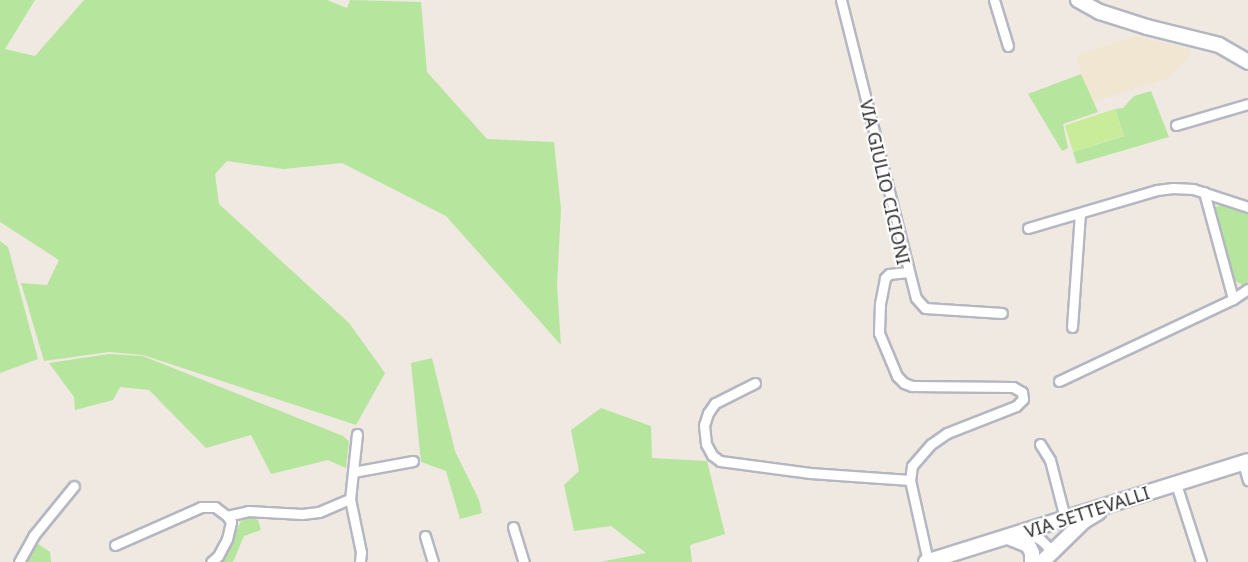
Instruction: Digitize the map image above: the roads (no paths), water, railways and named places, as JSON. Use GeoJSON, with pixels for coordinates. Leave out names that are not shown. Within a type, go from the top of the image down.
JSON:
{"type":"FeatureCollection","features":[{"type":"Feature","properties":{"kind":"main road"},"geometry":{"type":"LineString","coordinates":[[1078,0],[1100,12],[1147,27],[1219,45],[1248,62]]}},
{"type":"Feature","properties":{"kind":"main road","name":"VIA SETTEVALLI"},"geometry":{"type":"LineString","coordinates":[[927,562],[1245,462]]}},
{"type":"Feature","properties":{"kind":"main road"},"geometry":{"type":"LineString","coordinates":[[1042,562],[1084,521],[1116,503]]}},
{"type":"Feature","properties":{"kind":"main road"},"geometry":{"type":"LineString","coordinates":[[1007,537],[1028,545],[1032,553],[1032,562]]}},
{"type":"Feature","properties":{"kind":"street","name":"VIA GIULIO CICIONI"},"geometry":{"type":"LineString","coordinates":[[841,0],[908,272],[889,274],[885,278],[880,303],[879,333],[897,376],[904,383],[912,386],[1013,387],[1022,392],[1023,399],[1016,406],[947,433],[931,444],[912,466],[910,480],[927,562]]}},
{"type":"Feature","properties":{"kind":"street"},"geometry":{"type":"LineString","coordinates":[[994,0],[1008,46]]}},
{"type":"Feature","properties":{"kind":"street"},"geometry":{"type":"LineString","coordinates":[[1176,125],[1248,104]]}},
{"type":"Feature","properties":{"kind":"street"},"geometry":{"type":"LineString","coordinates":[[1028,228],[1157,190],[1173,188],[1204,192],[1248,207]]}},
{"type":"Feature","properties":{"kind":"street"},"geometry":{"type":"LineString","coordinates":[[1204,192],[1233,299]]}},
{"type":"Feature","properties":{"kind":"street"},"geometry":{"type":"LineString","coordinates":[[1072,327],[1080,213]]}},
{"type":"Feature","properties":{"kind":"street"},"geometry":{"type":"LineString","coordinates":[[908,272],[916,298],[925,308],[1002,313]]}},
{"type":"Feature","properties":{"kind":"street"},"geometry":{"type":"LineString","coordinates":[[1059,381],[1233,299],[1248,289]]}},
{"type":"Feature","properties":{"kind":"street"},"geometry":{"type":"LineString","coordinates":[[755,383],[715,403],[708,413],[704,425],[706,444],[712,455],[720,461],[810,473],[910,480]]}},
{"type":"Feature","properties":{"kind":"street"},"geometry":{"type":"LineString","coordinates":[[357,434],[350,499],[361,552],[360,562]]}},
{"type":"Feature","properties":{"kind":"street"},"geometry":{"type":"LineString","coordinates":[[1040,444],[1050,460],[1068,517],[1076,524],[1075,530]]}},
{"type":"Feature","properties":{"kind":"street"},"geometry":{"type":"LineString","coordinates":[[353,472],[413,461]]}},
{"type":"Feature","properties":{"kind":"street"},"geometry":{"type":"LineString","coordinates":[[1245,462],[1248,480]]}},
{"type":"Feature","properties":{"kind":"street"},"geometry":{"type":"LineString","coordinates":[[1176,484],[1201,562]]}},
{"type":"Feature","properties":{"kind":"street"},"geometry":{"type":"LineString","coordinates":[[19,562],[34,535],[74,486]]}},
{"type":"Feature","properties":{"kind":"street"},"geometry":{"type":"LineString","coordinates":[[228,516],[248,511],[302,514],[319,512],[350,499]]}},
{"type":"Feature","properties":{"kind":"street"},"geometry":{"type":"LineString","coordinates":[[115,545],[201,507],[215,507],[228,516],[231,522],[227,539],[218,556],[211,562]]}},
{"type":"Feature","properties":{"kind":"street"},"geometry":{"type":"LineString","coordinates":[[513,527],[524,562]]}},
{"type":"Feature","properties":{"kind":"street"},"geometry":{"type":"LineString","coordinates":[[1025,531],[1041,540],[1053,552]]}},
{"type":"Feature","properties":{"kind":"street"},"geometry":{"type":"LineString","coordinates":[[425,536],[433,562]]}}]}
